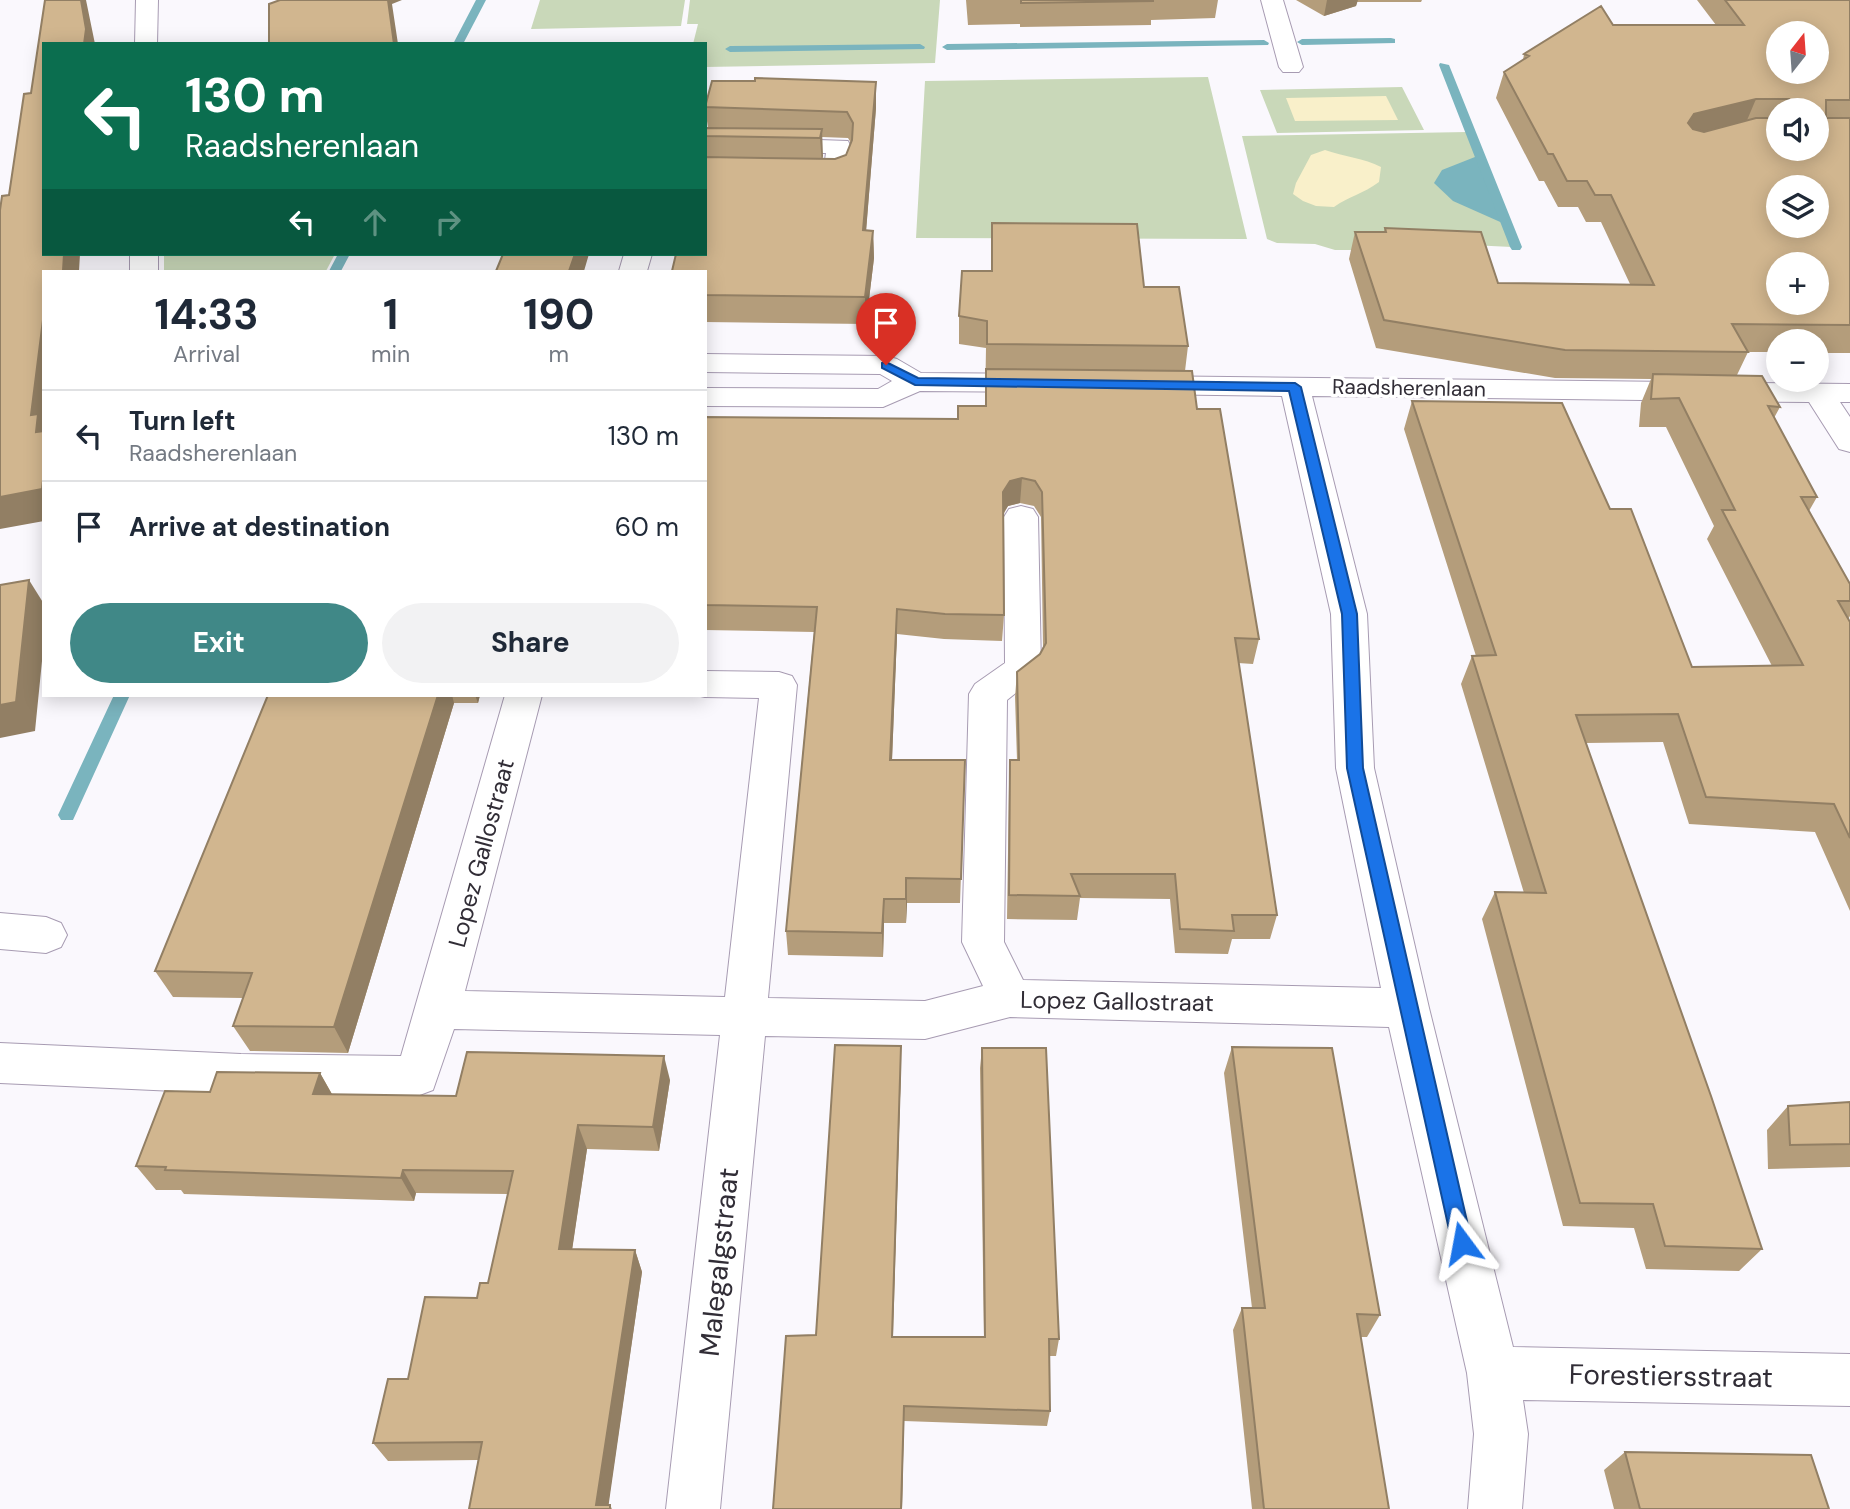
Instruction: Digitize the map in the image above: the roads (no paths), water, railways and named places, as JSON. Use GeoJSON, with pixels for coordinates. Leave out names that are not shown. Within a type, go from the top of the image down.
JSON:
{"type":"FeatureCollection","features":[{"type":"Feature","properties":{"kind":"street"},"geometry":{"type":"LineString","coordinates":[[146,42],[147,0]]}},
{"type":"Feature","properties":{"kind":"street"},"geometry":{"type":"LineString","coordinates":[[1272,0],[1291,67]]}},
{"type":"Feature","properties":{"kind":"street"},"geometry":{"type":"LineString","coordinates":[[707,145],[839,146],[836,174],[707,173]]}},
{"type":"Feature","properties":{"kind":"street"},"geometry":{"type":"LineString","coordinates":[[707,363],[886,365],[915,382]]}},
{"type":"Feature","properties":{"kind":"street"},"geometry":{"type":"LineString","coordinates":[[707,397],[883,398],[915,382],[1071,384]]}},
{"type":"Feature","properties":{"kind":"street","name":"Raadsherenlaan"},"geometry":{"type":"LineString","coordinates":[[1113,384],[1835,393],[1850,442]]}},
{"type":"Feature","properties":{"kind":"street"},"geometry":{"type":"LineString","coordinates":[[1295,387],[1349,614],[1355,768],[1407,1008],[1493,1373],[1501,1434],[1495,1509]]}},
{"type":"Feature","properties":{"kind":"street"},"geometry":{"type":"LineString","coordinates":[[1010,998],[983,942],[988,694],[1023,668],[1021,517]]}},
{"type":"Feature","properties":{"kind":"street"},"geometry":{"type":"LineString","coordinates":[[707,684],[779,685],[744,1015]]}},
{"type":"Feature","properties":{"kind":"street","name":"Lopez Gallostraat"},"geometry":{"type":"LineString","coordinates":[[0,1063],[242,1074],[417,1076],[438,1010],[522,697]]}},
{"type":"Feature","properties":{"kind":"street"},"geometry":{"type":"LineString","coordinates":[[0,931],[46,935]]}},
{"type":"Feature","properties":{"kind":"street","name":"Lopez Gallostraat"},"geometry":{"type":"LineString","coordinates":[[438,1010],[925,1020],[1010,998],[1407,1008]]}},
{"type":"Feature","properties":{"kind":"street","name":"Malegalgstraat"},"geometry":{"type":"LineString","coordinates":[[693,1509],[744,1015]]}},
{"type":"Feature","properties":{"kind":"street","name":"Forestiersstraat"},"geometry":{"type":"LineString","coordinates":[[1493,1373],[1850,1380]]}},
{"type":"Feature","properties":{"kind":"water"},"geometry":{"type":"Polygon","coordinates":[[[1480,155],[1507,225],[1453,201],[1434,183],[1442,170],[1480,155]]]}},
{"type":"Feature","properties":{"kind":"waterway"},"geometry":{"type":"LineString","coordinates":[[459,42],[481,0]]}},
{"type":"Feature","properties":{"kind":"waterway"},"geometry":{"type":"LineString","coordinates":[[1302,42],[1391,41]]}},
{"type":"Feature","properties":{"kind":"waterway"},"geometry":{"type":"LineString","coordinates":[[947,47],[1264,43]]}},
{"type":"Feature","properties":{"kind":"waterway"},"geometry":{"type":"LineString","coordinates":[[730,49],[920,47]]}},
{"type":"Feature","properties":{"kind":"waterway"},"geometry":{"type":"LineString","coordinates":[[1444,65],[1516,247]]}},
{"type":"Feature","properties":{"kind":"waterway"},"geometry":{"type":"LineString","coordinates":[[336,270],[343,256]]}},
{"type":"Feature","properties":{"kind":"waterway"},"geometry":{"type":"LineString","coordinates":[[67,815],[121,697]]}}]}
